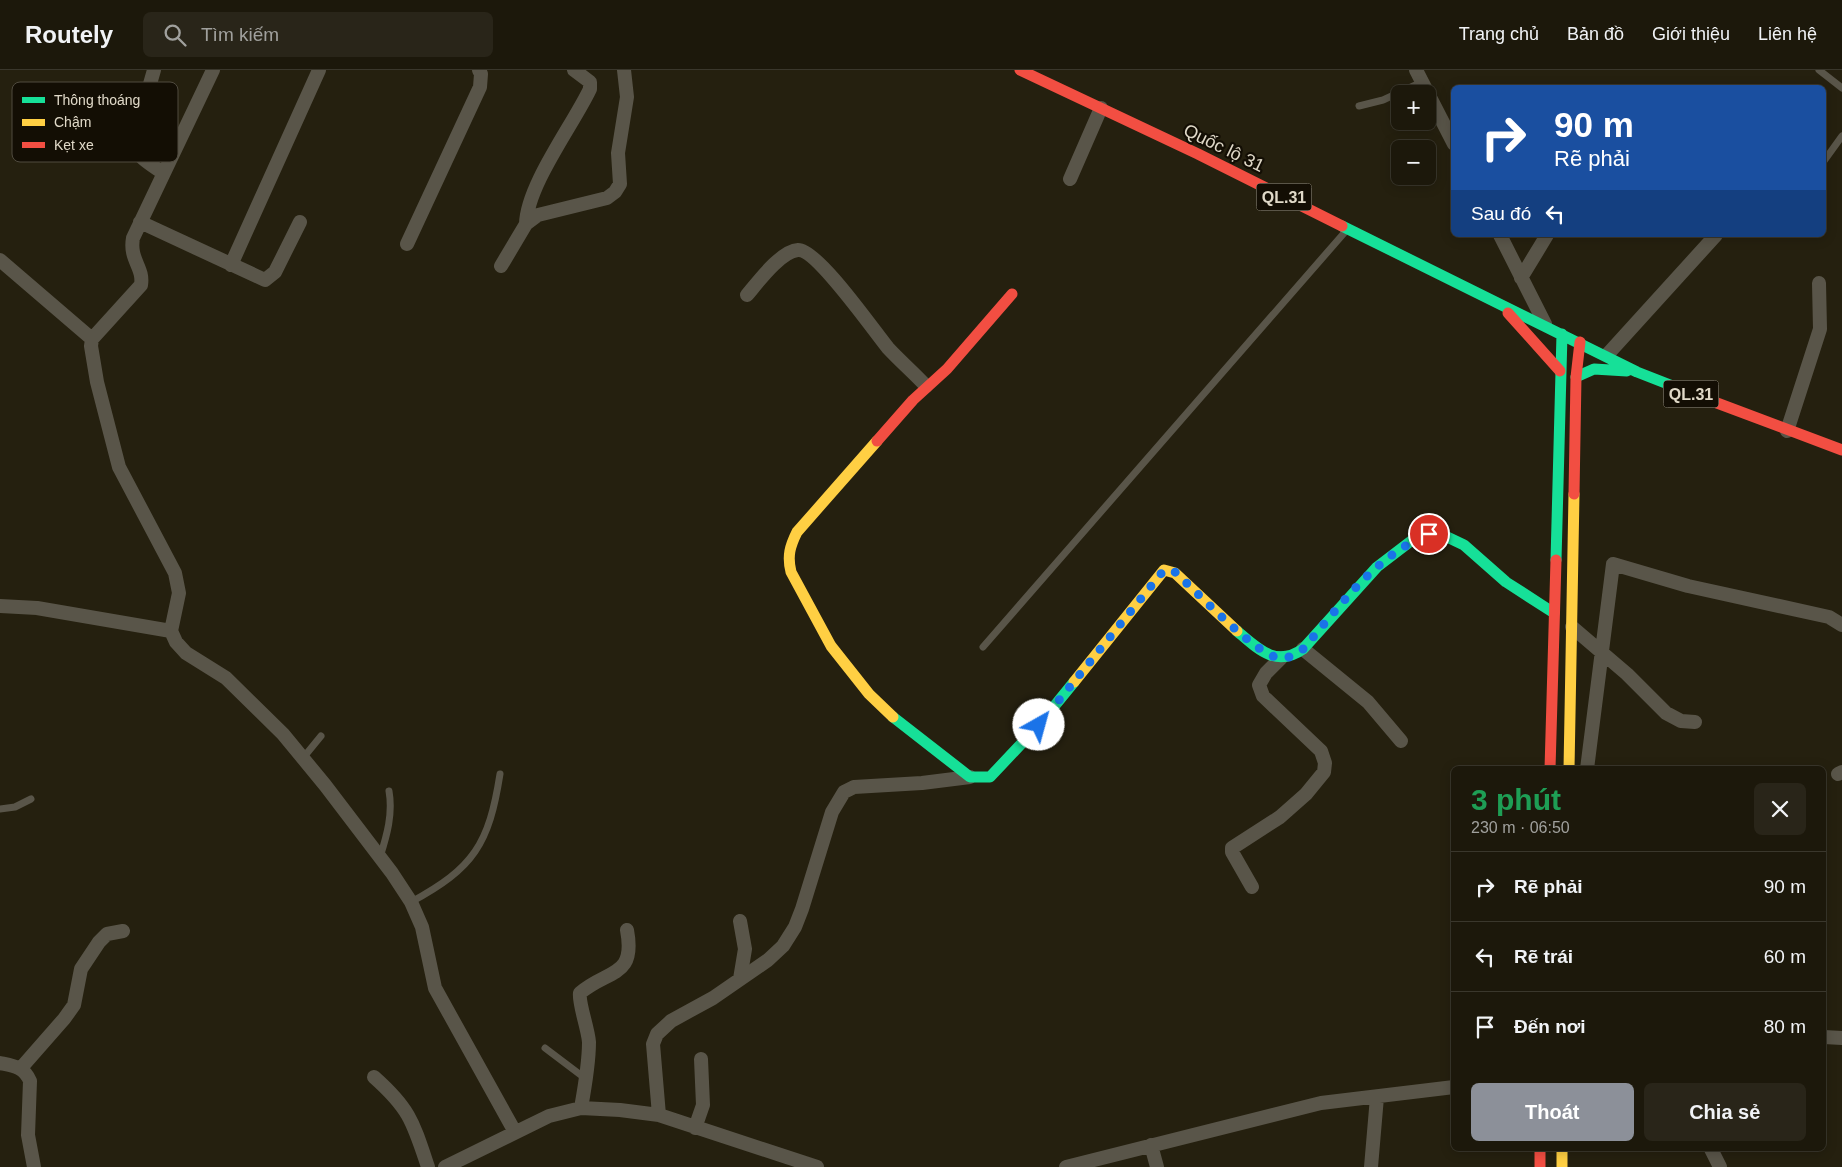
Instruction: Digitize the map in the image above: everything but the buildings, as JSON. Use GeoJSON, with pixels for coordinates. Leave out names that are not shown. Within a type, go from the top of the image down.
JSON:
{"type":"FeatureCollection","features":[{"type":"Feature","properties":{"kind":"main road","name":"Quốc lộ 31"},"geometry":{"type":"LineString","coordinates":[[1020,70],[1546,325]]}},
{"type":"Feature","properties":{"kind":"main road"},"geometry":{"type":"LineString","coordinates":[[1012,294],[947,369],[926,386],[797,532],[790,546],[788,561],[791,572],[831,646],[868,694],[896,720],[970,777],[990,778],[1001,768],[1039,725],[1164,570],[1175,572],[1235,628],[1268,654],[1281,658],[1294,655],[1303,649],[1369,573],[1411,541],[1429,534],[1442,535],[1457,541],[1477,554],[1507,582],[1554,613]]}},
{"type":"Feature","properties":{"kind":"main road"},"geometry":{"type":"LineString","coordinates":[[1495,300],[1526,331],[1560,371]]}},
{"type":"Feature","properties":{"kind":"main road","name":"QL.31"},"geometry":{"type":"LineString","coordinates":[[1546,325],[1637,372],[1787,432],[1842,450]]}},
{"type":"Feature","properties":{"kind":"main road"},"geometry":{"type":"LineString","coordinates":[[1550,766],[1562,334]]}},
{"type":"Feature","properties":{"kind":"main road"},"geometry":{"type":"LineString","coordinates":[[1569,766],[1576,377],[1580,342]]}},
{"type":"Feature","properties":{"kind":"main road"},"geometry":{"type":"LineString","coordinates":[[1576,377],[1581,372],[1598,368],[1637,372]]}},
{"type":"Feature","properties":{"kind":"main road"},"geometry":{"type":"LineString","coordinates":[[1540,1151],[1540,1167]]}},
{"type":"Feature","properties":{"kind":"main road"},"geometry":{"type":"LineString","coordinates":[[1562,1151],[1562,1167]]}},
{"type":"Feature","properties":{"kind":"street"},"geometry":{"type":"LineString","coordinates":[[178,141],[213,70]]}},
{"type":"Feature","properties":{"kind":"street"},"geometry":{"type":"LineString","coordinates":[[231,266],[319,70]]}},
{"type":"Feature","properties":{"kind":"street"},"geometry":{"type":"LineString","coordinates":[[406,244],[480,87],[481,74],[479,70]]}},
{"type":"Feature","properties":{"kind":"street"},"geometry":{"type":"LineString","coordinates":[[501,266],[526,224],[536,188],[590,89],[590,82],[574,70]]}},
{"type":"Feature","properties":{"kind":"street"},"geometry":{"type":"LineString","coordinates":[[526,224],[547,211],[607,198],[615,192],[620,184],[618,153],[627,97],[624,70]]}},
{"type":"Feature","properties":{"kind":"street"},"geometry":{"type":"LineString","coordinates":[[1419,76],[1451,138]]}},
{"type":"Feature","properties":{"kind":"street"},"geometry":{"type":"LineString","coordinates":[[1070,179],[1101,108]]}},
{"type":"Feature","properties":{"kind":"street"},"geometry":{"type":"LineString","coordinates":[[148,162],[162,173]]}},
{"type":"Feature","properties":{"kind":"street"},"geometry":{"type":"LineString","coordinates":[[167,162],[140,222],[131,249],[142,278],[141,285],[92,339],[91,346],[96,382],[119,467],[175,573],[179,593],[171,631],[176,642],[186,653],[226,678],[283,734],[380,857],[411,902],[422,927],[435,988],[515,1132]]}},
{"type":"Feature","properties":{"kind":"street"},"geometry":{"type":"LineString","coordinates":[[140,222],[231,266],[265,280],[270,278],[300,222]]}},
{"type":"Feature","properties":{"kind":"street"},"geometry":{"type":"LineString","coordinates":[[1501,237],[1546,325]]}},
{"type":"Feature","properties":{"kind":"street"},"geometry":{"type":"LineString","coordinates":[[1521,278],[1546,237]]}},
{"type":"Feature","properties":{"kind":"street"},"geometry":{"type":"LineString","coordinates":[[1606,356],[1714,237]]}},
{"type":"Feature","properties":{"kind":"street"},"geometry":{"type":"LineString","coordinates":[[747,295],[780,259],[790,252],[800,250],[811,255],[890,349],[926,386]]}},
{"type":"Feature","properties":{"kind":"street"},"geometry":{"type":"LineString","coordinates":[[0,260],[92,339]]}},
{"type":"Feature","properties":{"kind":"street"},"geometry":{"type":"LineString","coordinates":[[1787,432],[1820,329],[1819,283]]}},
{"type":"Feature","properties":{"kind":"street"},"geometry":{"type":"LineString","coordinates":[[1587,766],[1613,564],[1688,586],[1829,617],[1842,625]]}},
{"type":"Feature","properties":{"kind":"street"},"geometry":{"type":"LineString","coordinates":[[0,606],[37,608],[171,631]]}},
{"type":"Feature","properties":{"kind":"street"},"geometry":{"type":"LineString","coordinates":[[1572,627],[1603,653],[1666,713],[1681,721],[1695,722]]}},
{"type":"Feature","properties":{"kind":"street"},"geometry":{"type":"LineString","coordinates":[[1303,649],[1368,702],[1401,741]]}},
{"type":"Feature","properties":{"kind":"street"},"geometry":{"type":"LineString","coordinates":[[1252,887],[1232,852],[1232,848],[1280,817],[1306,794],[1324,772],[1325,763],[1321,751],[1264,696],[1259,685],[1266,673],[1281,658]]}},
{"type":"Feature","properties":{"kind":"street"},"geometry":{"type":"LineString","coordinates":[[659,1115],[653,1044],[657,1034],[671,1021],[713,998],[783,946],[795,927],[832,812],[844,792],[854,787],[922,783],[970,777]]}},
{"type":"Feature","properties":{"kind":"street"},"geometry":{"type":"LineString","coordinates":[[740,921],[745,949],[740,979]]}},
{"type":"Feature","properties":{"kind":"street"},"geometry":{"type":"LineString","coordinates":[[581,1108],[586,1080],[588,1042],[586,1020],[579,998],[580,993],[622,968],[629,957],[630,945],[627,930]]}},
{"type":"Feature","properties":{"kind":"street"},"geometry":{"type":"LineString","coordinates":[[20,1068],[64,1019],[74,1005],[81,969],[99,942],[107,934],[123,931]]}},
{"type":"Feature","properties":{"kind":"street"},"geometry":{"type":"LineString","coordinates":[[1826,1037],[1842,1038]]}},
{"type":"Feature","properties":{"kind":"street"},"geometry":{"type":"LineString","coordinates":[[695,1128],[703,1105],[702,1059]]}},
{"type":"Feature","properties":{"kind":"street"},"geometry":{"type":"LineString","coordinates":[[0,1063],[20,1068],[27,1073],[30,1081],[29,1141],[34,1167]]}},
{"type":"Feature","properties":{"kind":"street"},"geometry":{"type":"LineString","coordinates":[[374,1077],[404,1106],[413,1122],[428,1167]]}},
{"type":"Feature","properties":{"kind":"street"},"geometry":{"type":"LineString","coordinates":[[1066,1167],[1321,1103],[1451,1087]]}},
{"type":"Feature","properties":{"kind":"street"},"geometry":{"type":"LineString","coordinates":[[1371,1167],[1377,1097]]}},
{"type":"Feature","properties":{"kind":"street"},"geometry":{"type":"LineString","coordinates":[[445,1167],[549,1116],[581,1108],[659,1115],[817,1167]]}},
{"type":"Feature","properties":{"kind":"street"},"geometry":{"type":"LineString","coordinates":[[1151,1145],[1157,1167]]}},
{"type":"Feature","properties":{"kind":"street"},"geometry":{"type":"LineString","coordinates":[[1712,1151],[1720,1167]]}},
{"type":"Feature","properties":{"kind":"lane"},"geometry":{"type":"LineString","coordinates":[[1819,70],[1842,88]]}},
{"type":"Feature","properties":{"kind":"lane"},"geometry":{"type":"LineString","coordinates":[[1359,106],[1383,100],[1419,76]]}},
{"type":"Feature","properties":{"kind":"lane"},"geometry":{"type":"LineString","coordinates":[[1826,158],[1842,136]]}},
{"type":"Feature","properties":{"kind":"lane"},"geometry":{"type":"LineString","coordinates":[[984,647],[1348,228]]}},
{"type":"Feature","properties":{"kind":"lane"},"geometry":{"type":"LineString","coordinates":[[303,758],[321,736]]}},
{"type":"Feature","properties":{"kind":"lane"},"geometry":{"type":"LineString","coordinates":[[411,902],[439,887],[458,872],[483,841],[490,823],[500,774]]}},
{"type":"Feature","properties":{"kind":"lane"},"geometry":{"type":"LineString","coordinates":[[380,857],[389,823],[391,804],[389,791]]}},
{"type":"Feature","properties":{"kind":"lane"},"geometry":{"type":"LineString","coordinates":[[0,809],[15,808],[31,799]]}},
{"type":"Feature","properties":{"kind":"lane"},"geometry":{"type":"LineString","coordinates":[[545,1048],[586,1080]]}},
{"type":"Feature","properties":{"kind":"traffic: fast"},"geometry":{"type":"LineString","coordinates":[[1342,226],[1637,372],[1701,397]]}},
{"type":"Feature","properties":{"kind":"traffic: fast"},"geometry":{"type":"LineString","coordinates":[[1556,560],[1562,334]]}},
{"type":"Feature","properties":{"kind":"traffic: fast"},"geometry":{"type":"LineString","coordinates":[[1576,377],[1594,369],[1627,371]]}},
{"type":"Feature","properties":{"kind":"traffic: fast"},"geometry":{"type":"LineString","coordinates":[[1237,631],[1260,650],[1268,654],[1284,657],[1303,649],[1377,567],[1411,541],[1428,534],[1443,535],[1464,545],[1506,582],[1554,613]]}},
{"type":"Feature","properties":{"kind":"traffic: fast"},"geometry":{"type":"LineString","coordinates":[[893,717],[970,777],[990,777],[1039,725],[1074,682]]}},
{"type":"Feature","properties":{"kind":"traffic: slow"},"geometry":{"type":"LineString","coordinates":[[877,441],[797,532],[791,547],[789,561],[791,572],[831,646],[869,694],[893,717]]}},
{"type":"Feature","properties":{"kind":"traffic: slow"},"geometry":{"type":"LineString","coordinates":[[1569,766],[1574,494]]}},
{"type":"Feature","properties":{"kind":"traffic: slow"},"geometry":{"type":"LineString","coordinates":[[1074,682],[1164,570],[1175,573],[1237,631]]}},
{"type":"Feature","properties":{"kind":"traffic: slow"},"geometry":{"type":"LineString","coordinates":[[1562,1151],[1562,1167]]}},
{"type":"Feature","properties":{"kind":"traffic: jam"},"geometry":{"type":"LineString","coordinates":[[1020,70],[1198,154],[1342,226]]}},
{"type":"Feature","properties":{"kind":"traffic: jam"},"geometry":{"type":"LineString","coordinates":[[877,441],[913,400],[947,369],[1012,294]]}},
{"type":"Feature","properties":{"kind":"traffic: jam"},"geometry":{"type":"LineString","coordinates":[[1508,313],[1560,371]]}},
{"type":"Feature","properties":{"kind":"traffic: jam"},"geometry":{"type":"LineString","coordinates":[[1574,494],[1576,377],[1580,342]]}},
{"type":"Feature","properties":{"kind":"traffic: jam"},"geometry":{"type":"LineString","coordinates":[[1701,397],[1842,450]]}},
{"type":"Feature","properties":{"kind":"traffic: jam"},"geometry":{"type":"LineString","coordinates":[[1550,766],[1556,560]]}},
{"type":"Feature","properties":{"kind":"traffic: jam"},"geometry":{"type":"LineString","coordinates":[[1540,1151],[1540,1167]]}},
{"type":"Feature","properties":{"kind":"route"},"geometry":{"type":"LineString","coordinates":[[1039,725],[1158,574],[1164,570],[1175,572],[1235,628],[1268,654],[1281,658],[1294,655],[1303,649],[1369,573],[1411,541],[1429,534]]}}]}
